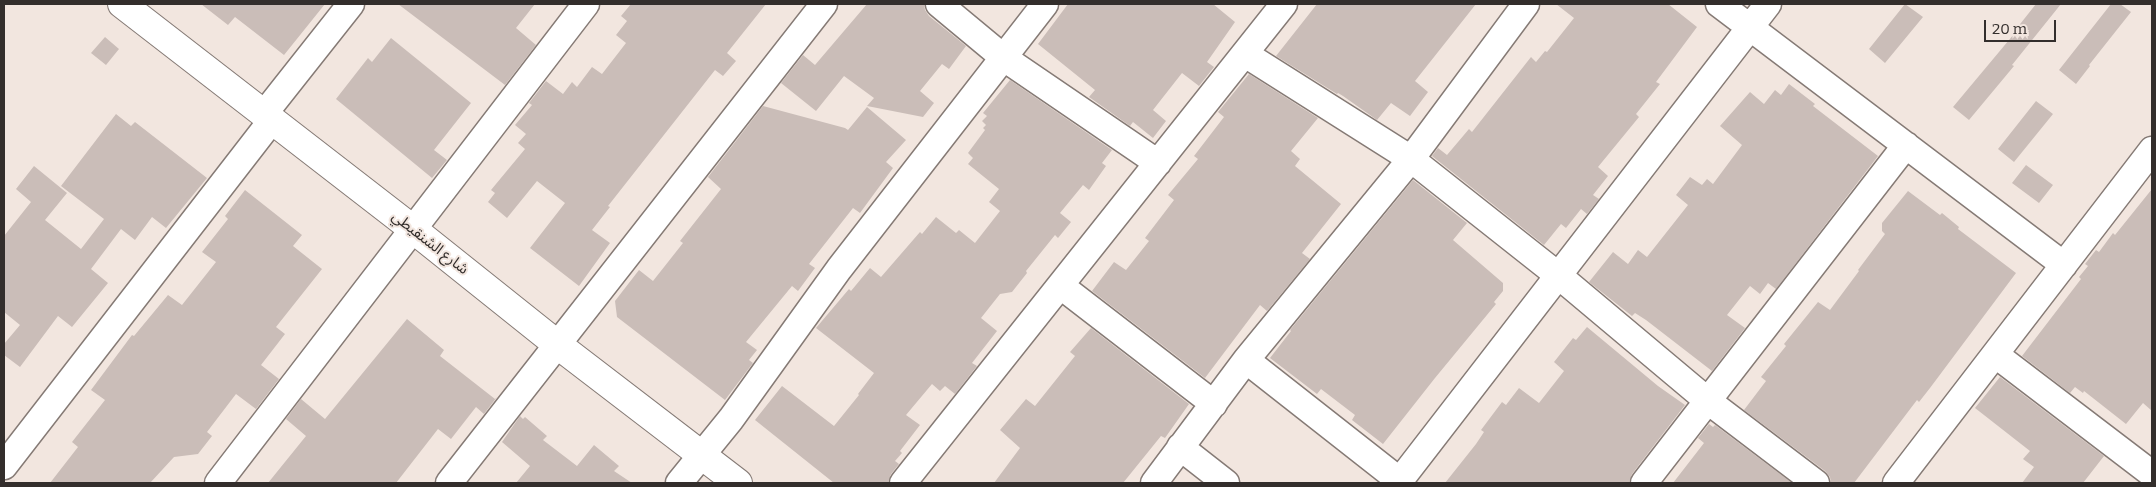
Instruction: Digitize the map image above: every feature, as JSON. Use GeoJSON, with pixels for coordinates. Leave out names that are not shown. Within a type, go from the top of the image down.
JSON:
{"type":"FeatureCollection","features":[{"type":"Feature","properties":{"kind":"street","name":"شارع الشنقيطي"},"geometry":{"type":"LineString","coordinates":[[122,4],[414,230],[558,346],[738,483]]}},
{"type":"Feature","properties":{"kind":"street"},"geometry":{"type":"LineString","coordinates":[[4,466],[351,4]]}},
{"type":"Feature","properties":{"kind":"street"},"geometry":{"type":"LineString","coordinates":[[218,483],[586,4]]}},
{"type":"Feature","properties":{"kind":"street"},"geometry":{"type":"LineString","coordinates":[[449,483],[824,4]]}},
{"type":"Feature","properties":{"kind":"street"},"geometry":{"type":"LineString","coordinates":[[939,4],[1004,58],[1158,163]]}},
{"type":"Feature","properties":{"kind":"street"},"geometry":{"type":"LineString","coordinates":[[679,483],[760,380],[839,269],[1045,4]]}},
{"type":"Feature","properties":{"kind":"street"},"geometry":{"type":"LineString","coordinates":[[903,483],[1284,4]]}},
{"type":"Feature","properties":{"kind":"street"},"geometry":{"type":"LineString","coordinates":[[1154,483],[1246,360],[1411,159],[1526,4]]}},
{"type":"Feature","properties":{"kind":"street"},"geometry":{"type":"LineString","coordinates":[[1720,4],[2064,265]]}},
{"type":"Feature","properties":{"kind":"street"},"geometry":{"type":"LineString","coordinates":[[1246,360],[1399,482],[1768,4]]}},
{"type":"Feature","properties":{"kind":"street"},"geometry":{"type":"LineString","coordinates":[[1245,54],[1411,159],[1559,276],[1708,401],[1816,483]]}},
{"type":"Feature","properties":{"kind":"street"},"geometry":{"type":"LineString","coordinates":[[1644,483],[1906,146]]}},
{"type":"Feature","properties":{"kind":"street"},"geometry":{"type":"LineString","coordinates":[[1896,483],[2152,150]]}},
{"type":"Feature","properties":{"kind":"street"},"geometry":{"type":"LineString","coordinates":[[1060,286],[1214,404]]}},
{"type":"Feature","properties":{"kind":"street"},"geometry":{"type":"LineString","coordinates":[[1996,355],[2143,468]]}},
{"type":"Feature","properties":{"kind":"street"},"geometry":{"type":"LineString","coordinates":[[1180,447],[1226,483]]}},
{"type":"Feature","properties":{"kind":"building"},"geometry":{"type":"Polygon","coordinates":[[[201,4],[325,4],[284,55],[235,17],[228,25],[201,4]]]}},
{"type":"Feature","properties":{"kind":"building"},"geometry":{"type":"Polygon","coordinates":[[[398,4],[535,4],[516,28],[536,45],[505,85],[398,4]]]}},
{"type":"Feature","properties":{"kind":"building"},"geometry":{"type":"Polygon","coordinates":[[[631,4],[766,4],[727,53],[736,61],[723,76],[715,70],[608,206],[610,207],[592,230],[610,243],[579,286],[530,248],[565,203],[537,181],[507,218],[488,202],[495,193],[491,190],[525,149],[518,143],[526,134],[515,125],[532,105],[529,103],[546,81],[563,94],[572,82],[577,87],[592,67],[602,74],[626,43],[616,35],[627,21],[621,16],[631,4]]]}},
{"type":"Feature","properties":{"kind":"building"},"geometry":{"type":"Polygon","coordinates":[[[867,4],[924,4],[929,16],[966,46],[949,69],[942,64],[920,91],[934,103],[923,117],[867,106],[874,98],[844,76],[816,111],[781,83],[803,55],[815,65],[867,4]]]}},
{"type":"Feature","properties":{"kind":"building"},"geometry":{"type":"Polygon","coordinates":[[[1068,4],[1213,4],[1235,22],[1207,62],[1214,67],[1199,86],[1182,73],[1153,110],[1166,121],[1153,138],[1133,122],[1130,126],[1089,97],[1095,90],[1038,44],[1068,4]]]}},
{"type":"Feature","properties":{"kind":"building"},"geometry":{"type":"Polygon","coordinates":[[[1317,4],[1476,4],[1415,81],[1428,92],[1410,116],[1391,103],[1377,120],[1343,96],[1276,56],[1317,4]]]}},
{"type":"Feature","properties":{"kind":"building"},"geometry":{"type":"Polygon","coordinates":[[[1556,4],[1668,4],[1697,27],[1656,82],[1660,84],[1636,114],[1639,117],[1598,167],[1608,176],[1593,195],[1599,199],[1587,214],[1581,209],[1566,228],[1561,224],[1544,245],[1432,156],[1438,148],[1447,155],[1469,129],[1472,132],[1531,57],[1536,62],[1545,51],[1547,52],[1574,18],[1556,4]]]}},
{"type":"Feature","properties":{"kind":"building"},"geometry":{"type":"Polygon","coordinates":[[[1905,4],[1923,17],[1885,63],[1869,49],[1905,4]]]}},
{"type":"Feature","properties":{"kind":"building"},"geometry":{"type":"Polygon","coordinates":[[[2036,4],[2061,4],[2012,65],[2014,66],[1969,120],[1953,107],[2014,34],[2036,4]]]}},
{"type":"Feature","properties":{"kind":"building"},"geometry":{"type":"Polygon","coordinates":[[[2111,4],[2120,4],[2131,12],[2076,84],[2059,70],[2111,4]]]}},
{"type":"Feature","properties":{"kind":"building"},"geometry":{"type":"Polygon","coordinates":[[[105,37],[119,49],[106,65],[91,53],[105,37]]]}},
{"type":"Feature","properties":{"kind":"building"},"geometry":{"type":"Polygon","coordinates":[[[391,38],[471,103],[434,150],[447,160],[432,178],[336,99],[368,58],[372,62],[391,38]]]}},
{"type":"Feature","properties":{"kind":"building"},"geometry":{"type":"Polygon","coordinates":[[[1249,74],[1318,118],[1291,151],[1300,159],[1295,166],[1341,204],[1302,253],[1310,259],[1267,311],[1260,305],[1205,378],[1092,291],[1114,262],[1126,270],[1149,241],[1145,238],[1174,200],[1168,195],[1198,159],[1194,156],[1224,117],[1218,112],[1249,74]]]}},
{"type":"Feature","properties":{"kind":"building"},"geometry":{"type":"Polygon","coordinates":[[[1010,80],[1112,150],[1102,163],[1106,166],[1089,190],[1083,185],[1060,213],[1071,222],[1058,238],[1055,235],[1012,292],[1000,294],[981,318],[997,331],[972,363],[977,366],[955,394],[945,386],[940,391],[932,384],[906,415],[920,425],[900,451],[902,453],[895,461],[899,464],[891,474],[888,483],[834,483],[755,420],[782,386],[834,426],[874,373],[816,328],[849,289],[851,291],[870,268],[881,277],[920,232],[922,234],[936,217],[956,233],[959,230],[975,243],[1000,211],[989,202],[999,189],[968,164],[973,158],[968,153],[985,130],[983,128],[986,125],[982,121],[987,116],[983,113],[1010,80]]]}},
{"type":"Feature","properties":{"kind":"building"},"geometry":{"type":"Polygon","coordinates":[[[1789,84],[1815,104],[1813,106],[1878,156],[1776,289],[1768,283],[1760,294],[1750,286],[1727,315],[1745,328],[1712,371],[1646,320],[1635,313],[1632,316],[1589,282],[1613,252],[1628,264],[1638,250],[1647,257],[1688,205],[1676,195],[1690,177],[1702,185],[1707,179],[1713,184],[1742,145],[1720,126],[1750,92],[1764,104],[1775,90],[1781,95],[1789,84]]]}},
{"type":"Feature","properties":{"kind":"building"},"geometry":{"type":"Polygon","coordinates":[[[2036,101],[2053,114],[2014,162],[1998,149],[2036,101]]]}},
{"type":"Feature","properties":{"kind":"building"},"geometry":{"type":"Polygon","coordinates":[[[763,106],[848,130],[867,107],[906,140],[886,162],[893,168],[860,213],[853,208],[809,264],[815,268],[798,291],[792,286],[746,342],[757,350],[749,360],[753,363],[725,400],[617,317],[615,301],[639,270],[653,281],[683,243],[680,241],[721,189],[708,177],[763,106]]]}},
{"type":"Feature","properties":{"kind":"building"},"geometry":{"type":"Polygon","coordinates":[[[116,114],[131,126],[135,122],[207,178],[166,228],[152,217],[135,240],[121,229],[91,269],[108,283],[72,327],[58,316],[20,367],[4,355],[4,344],[20,325],[4,312],[4,236],[31,202],[16,189],[34,166],[67,193],[45,220],[81,249],[104,219],[61,186],[116,114]]]}},
{"type":"Feature","properties":{"kind":"building"},"geometry":{"type":"Polygon","coordinates":[[[2026,165],[2053,185],[2039,203],[2012,183],[2026,165]]]}},
{"type":"Feature","properties":{"kind":"building"},"geometry":{"type":"Polygon","coordinates":[[[1413,180],[1467,223],[1453,240],[1503,283],[1503,291],[1494,302],[1496,304],[1383,444],[1352,420],[1355,415],[1321,389],[1317,394],[1270,358],[1290,330],[1413,180]]]}},
{"type":"Feature","properties":{"kind":"building"},"geometry":{"type":"Polygon","coordinates":[[[2152,189],[2152,411],[2143,403],[2126,424],[2084,391],[2083,393],[2075,387],[2070,393],[2022,356],[2081,279],[2079,277],[2088,266],[2085,264],[2096,250],[2099,252],[2113,233],[2115,235],[2152,189]]]}},
{"type":"Feature","properties":{"kind":"building"},"geometry":{"type":"Polygon","coordinates":[[[245,190],[302,235],[293,246],[322,269],[276,327],[285,334],[261,365],[279,379],[256,409],[236,394],[207,432],[212,436],[198,454],[174,457],[150,483],[50,483],[78,447],[72,442],[105,400],[91,390],[132,335],[134,336],[168,295],[182,305],[216,262],[202,252],[228,219],[225,216],[245,190]]]}},
{"type":"Feature","properties":{"kind":"building"},"geometry":{"type":"Polygon","coordinates":[[[1908,191],[1940,215],[1942,213],[1959,227],[1958,229],[2016,273],[1930,388],[1919,402],[1917,400],[1854,483],[1831,483],[1830,477],[1825,471],[1744,410],[1766,381],[1761,377],[1786,346],[1784,344],[1818,302],[1830,310],[1885,234],[1882,231],[1882,223],[1908,191]]]}},
{"type":"Feature","properties":{"kind":"building"},"geometry":{"type":"Polygon","coordinates":[[[407,319],[444,350],[440,356],[495,399],[497,397],[484,414],[476,407],[451,439],[438,429],[396,483],[268,483],[306,436],[286,419],[301,399],[325,419],[407,319]]]}},
{"type":"Feature","properties":{"kind":"building"},"geometry":{"type":"Polygon","coordinates":[[[1587,327],[1658,386],[1685,405],[1632,474],[1629,483],[1445,483],[1476,444],[1484,432],[1481,430],[1502,402],[1506,405],[1519,388],[1539,403],[1564,371],[1554,362],[1573,338],[1576,340],[1587,327]]]}},
{"type":"Feature","properties":{"kind":"building"},"geometry":{"type":"Polygon","coordinates":[[[1091,328],[1189,404],[1165,438],[1161,436],[1123,483],[994,483],[1020,448],[1000,430],[1026,399],[1035,406],[1075,356],[1070,352],[1091,328]]]}},
{"type":"Feature","properties":{"kind":"building"},"geometry":{"type":"Polygon","coordinates":[[[2000,377],[2104,456],[2083,483],[2022,483],[2034,467],[2023,459],[2030,451],[1975,408],[2000,377]]]}},
{"type":"Feature","properties":{"kind":"building"},"geometry":{"type":"Polygon","coordinates":[[[520,416],[523,419],[525,417],[547,436],[543,440],[577,466],[594,445],[619,466],[614,471],[632,483],[516,483],[530,466],[502,442],[520,416]]]}},
{"type":"Feature","properties":{"kind":"building"},"geometry":{"type":"Polygon","coordinates":[[[1709,424],[1713,427],[1715,425],[1792,483],[1673,483],[1704,443],[1698,438],[1709,424]]]}}]}
